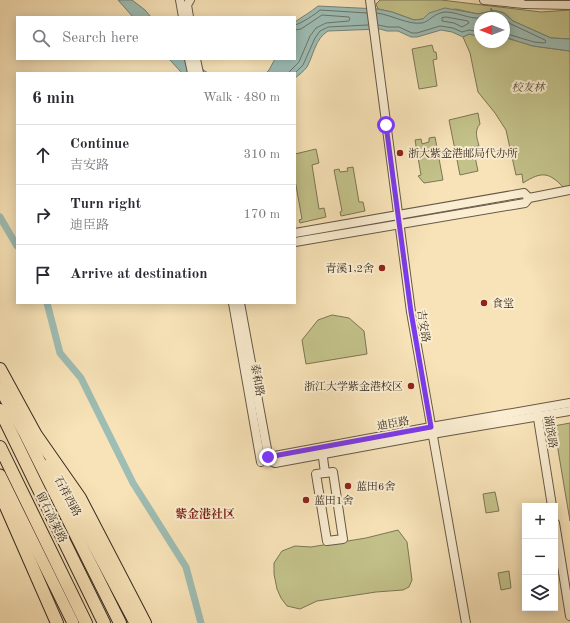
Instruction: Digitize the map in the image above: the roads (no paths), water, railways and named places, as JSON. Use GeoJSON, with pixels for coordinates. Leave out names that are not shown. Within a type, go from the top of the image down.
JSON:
{"type":"FeatureCollection","features":[{"type":"Feature","properties":{"kind":"highway","name":"石祥西路"},"geometry":{"type":"LineString","coordinates":[[0,369],[30,434]]}},
{"type":"Feature","properties":{"kind":"highway"},"geometry":{"type":"LineString","coordinates":[[0,388],[30,434],[80,498],[145,623]]}},
{"type":"Feature","properties":{"kind":"highway","name":"留石高架路"},"geometry":{"type":"LineString","coordinates":[[0,410],[104,623]]}},
{"type":"Feature","properties":{"kind":"highway"},"geometry":{"type":"LineString","coordinates":[[30,434],[120,623]]}},
{"type":"Feature","properties":{"kind":"highway","name":"留石高架路"},"geometry":{"type":"LineString","coordinates":[[0,447],[86,623]]}},
{"type":"Feature","properties":{"kind":"highway"},"geometry":{"type":"LineString","coordinates":[[0,493],[57,623]]}},
{"type":"Feature","properties":{"kind":"main road","name":"石祥西路"},"geometry":{"type":"LineString","coordinates":[[30,434],[135,623]]}},
{"type":"Feature","properties":{"kind":"main road"},"geometry":{"type":"LineString","coordinates":[[0,475],[73,623]]}},
{"type":"Feature","properties":{"kind":"street"},"geometry":{"type":"LineString","coordinates":[[180,0],[183,16]]}},
{"type":"Feature","properties":{"kind":"street"},"geometry":{"type":"LineString","coordinates":[[189,16],[187,5],[190,0]]}},
{"type":"Feature","properties":{"kind":"street"},"geometry":{"type":"LineString","coordinates":[[484,0],[524,4],[570,5]]}},
{"type":"Feature","properties":{"kind":"street","name":"吉安路"},"geometry":{"type":"LineString","coordinates":[[370,2],[411,312],[466,623]]}},
{"type":"Feature","properties":{"kind":"street"},"geometry":{"type":"LineString","coordinates":[[192,72],[194,60]]}},
{"type":"Feature","properties":{"kind":"street"},"geometry":{"type":"LineString","coordinates":[[194,60],[199,72]]}},
{"type":"Feature","properties":{"kind":"street"},"geometry":{"type":"LineString","coordinates":[[296,242],[525,203],[529,198],[570,190]]}},
{"type":"Feature","properties":{"kind":"street"},"geometry":{"type":"LineString","coordinates":[[296,233],[524,192],[529,198]]}},
{"type":"Feature","properties":{"kind":"street","name":"泰和路"},"geometry":{"type":"LineString","coordinates":[[233,304],[266,460]]}},
{"type":"Feature","properties":{"kind":"street","name":"泰和路"},"geometry":{"type":"LineString","coordinates":[[240,304],[266,460]]}},
{"type":"Feature","properties":{"kind":"street","name":"迪臣路"},"geometry":{"type":"LineString","coordinates":[[266,460],[275,463],[322,448],[537,413],[570,404]]}},
{"type":"Feature","properties":{"kind":"street","name":"迪臣路"},"geometry":{"type":"LineString","coordinates":[[537,413],[570,411]]}},
{"type":"Feature","properties":{"kind":"street","name":"湖滨路"},"geometry":{"type":"LineString","coordinates":[[537,413],[552,503]]}},
{"type":"Feature","properties":{"kind":"street"},"geometry":{"type":"LineString","coordinates":[[322,448],[325,473]]}},
{"type":"Feature","properties":{"kind":"street"},"geometry":{"type":"LineString","coordinates":[[333,472],[343,539],[328,541],[316,474],[325,473],[333,472]]}},
{"type":"Feature","properties":{"kind":"street"},"geometry":{"type":"LineString","coordinates":[[558,539],[570,616]]}},
{"type":"Feature","properties":{"kind":"water"},"geometry":{"type":"Polygon","coordinates":[[[118,0],[132,0],[150,16],[132,16],[118,0]]]}},
{"type":"Feature","properties":{"kind":"water"},"geometry":{"type":"Polygon","coordinates":[[[318,6],[378,9],[392,12],[414,20],[423,19],[429,13],[445,8],[474,13],[474,35],[469,34],[463,37],[452,32],[441,30],[417,37],[411,37],[398,31],[387,31],[380,29],[328,31],[317,42],[307,67],[296,77],[296,72],[267,72],[274,60],[296,60],[296,21],[318,6]]]}},
{"type":"Feature","properties":{"kind":"water"},"geometry":{"type":"Polygon","coordinates":[[[510,18],[551,38],[570,39],[570,51],[533,46],[510,39],[510,18]]]}},
{"type":"Feature","properties":{"kind":"water"},"geometry":{"type":"Polygon","coordinates":[[[170,60],[188,60],[206,72],[181,72],[170,60]]]}},
{"type":"Feature","properties":{"kind":"waterway"},"geometry":{"type":"LineString","coordinates":[[0,217],[16,244]]}},
{"type":"Feature","properties":{"kind":"waterway"},"geometry":{"type":"LineString","coordinates":[[47,304],[60,353],[81,378],[133,483],[186,567],[201,623]]}},
{"type":"Feature","properties":{"kind":"place","name":"浙大紫金港邮局代办所"},"geometry":{"type":"Point","coordinates":[400,153]}},
{"type":"Feature","properties":{"kind":"place","name":"青溪1,2舍"},"geometry":{"type":"Point","coordinates":[382,268]}},
{"type":"Feature","properties":{"kind":"place","name":"食堂"},"geometry":{"type":"Point","coordinates":[484,303]}},
{"type":"Feature","properties":{"kind":"place","name":"浙江大学紫金港校区"},"geometry":{"type":"Point","coordinates":[411,386]}},
{"type":"Feature","properties":{"kind":"place","name":"蓝田6舍"},"geometry":{"type":"Point","coordinates":[348,486]}},
{"type":"Feature","properties":{"kind":"place","name":"蓝田1舍"},"geometry":{"type":"Point","coordinates":[306,500]}},
{"type":"Feature","properties":{"kind":"district","name":"紫金港社区"},"geometry":{"type":"Point","coordinates":[205,514]}},
{"type":"Feature","properties":{"kind":"park label","name":"校友林"},"geometry":{"type":"Point","coordinates":[528,87]}}]}
